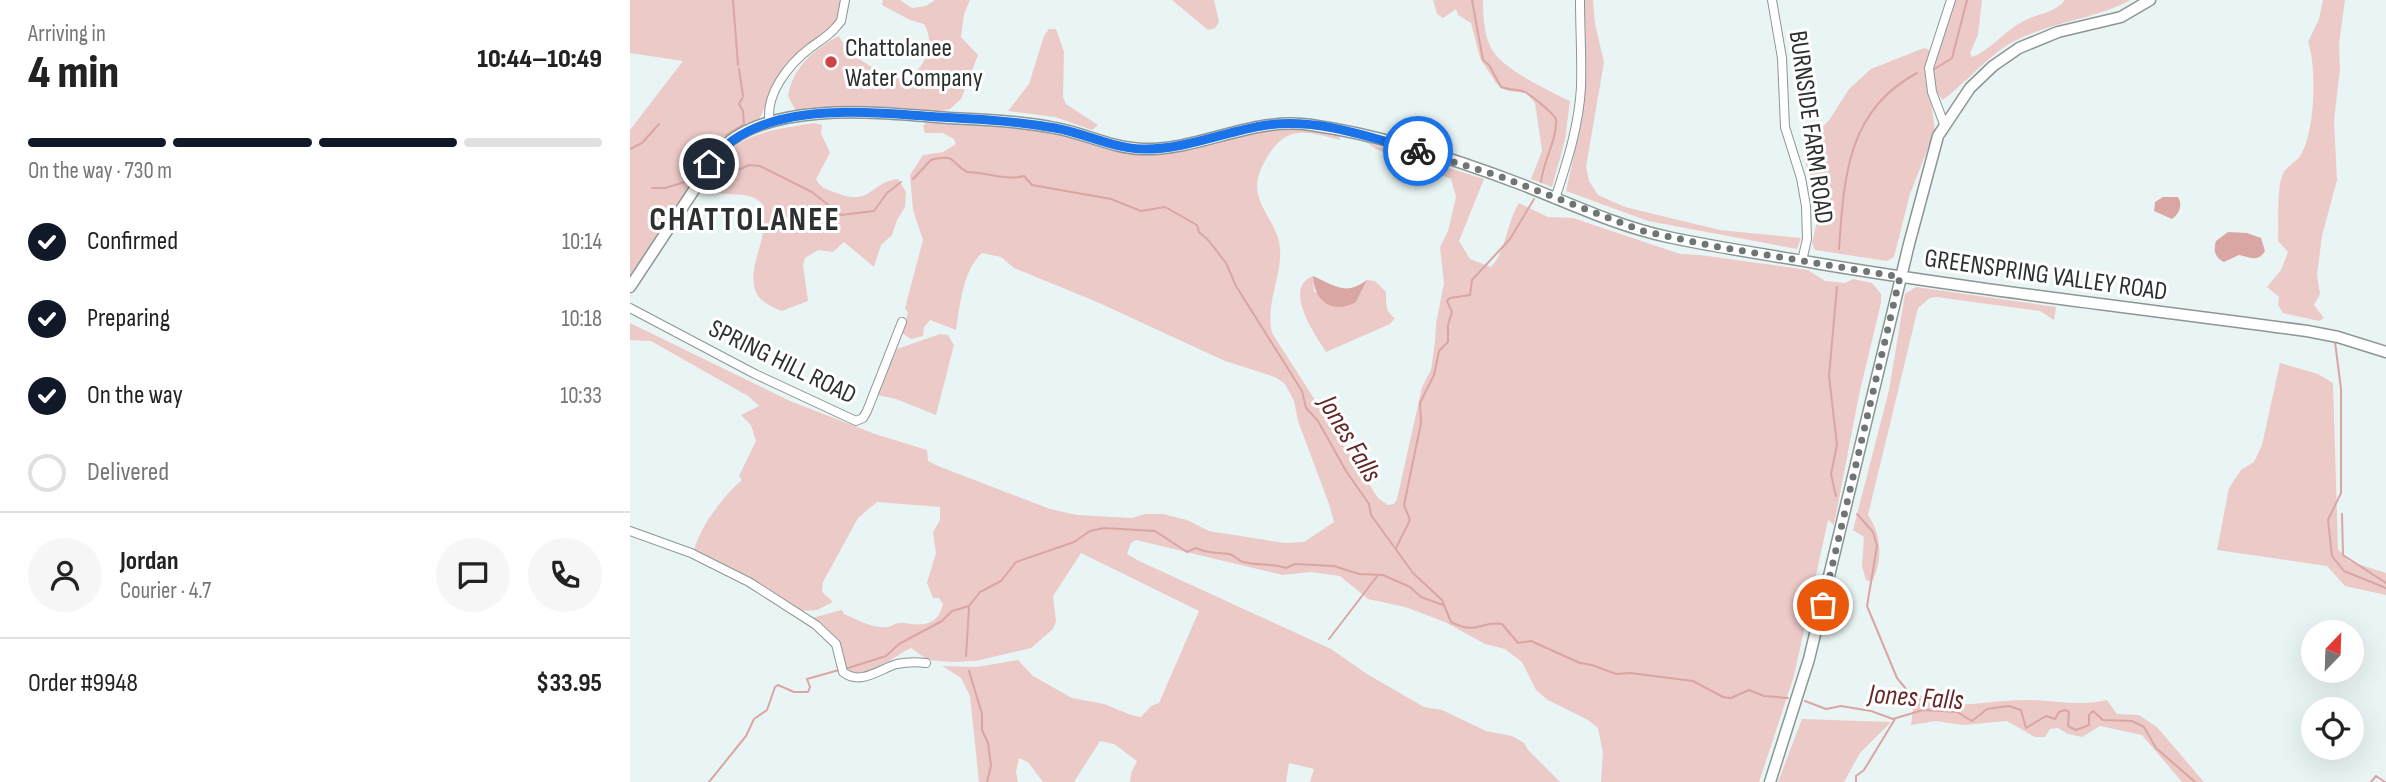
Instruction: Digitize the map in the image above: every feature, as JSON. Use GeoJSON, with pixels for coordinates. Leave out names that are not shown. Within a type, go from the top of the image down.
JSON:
{"type":"FeatureCollection","features":[{"type":"Feature","properties":{"kind":"main road"},"geometry":{"type":"LineString","coordinates":[[1770,782],[1792,718],[1818,625],[1900,277],[1928,167],[1944,124],[1970,88],[1993,66],[2019,48],[2057,32],[2113,20],[2150,0]]}},
{"type":"Feature","properties":{"kind":"main road","name":"GREENSPRING VALLEY ROAD"},"geometry":{"type":"LineString","coordinates":[[630,287],[721,149],[735,138],[770,123],[815,114],[847,112],[949,117],[1058,128],[1115,145],[1140,149],[1181,145],[1271,125],[1303,124],[1371,137],[1438,157],[1615,222],[1668,237],[1900,277],[2307,331],[2338,337],[2386,352]]}},
{"type":"Feature","properties":{"kind":"street"},"geometry":{"type":"LineString","coordinates":[[770,123],[770,106],[779,83],[795,61],[836,27],[843,16],[845,0]]}},
{"type":"Feature","properties":{"kind":"street"},"geometry":{"type":"LineString","coordinates":[[1555,198],[1568,159],[1578,111],[1581,87],[1580,0]]}},
{"type":"Feature","properties":{"kind":"street","name":"BURNSIDE FARM ROAD"},"geometry":{"type":"LineString","coordinates":[[1772,0],[1783,58],[1785,127],[1801,178],[1806,206],[1807,239],[1802,261]]}},
{"type":"Feature","properties":{"kind":"street"},"geometry":{"type":"LineString","coordinates":[[1944,124],[1933,92],[1929,68],[1951,0]]}},
{"type":"Feature","properties":{"kind":"street","name":"SPRING HILL ROAD"},"geometry":{"type":"LineString","coordinates":[[630,308],[755,374],[856,421],[863,418],[867,411],[902,322]]}},
{"type":"Feature","properties":{"kind":"street"},"geometry":{"type":"LineString","coordinates":[[630,531],[691,553],[749,582],[802,616],[836,644],[842,669],[850,677],[862,677],[901,663],[926,663]]}},
{"type":"Feature","properties":{"kind":"shaded area"},"geometry":{"type":"Polygon","coordinates":[[[630,0],[843,0],[835,25],[818,38],[770,95],[759,120],[721,143],[630,282],[630,130],[683,61],[630,53],[630,0]]]}},
{"type":"Feature","properties":{"kind":"shaded area"},"geometry":{"type":"Polygon","coordinates":[[[883,0],[900,0],[912,8],[926,6],[935,0],[970,0],[964,14],[961,37],[978,55],[961,99],[950,109],[937,112],[891,107],[806,108],[796,111],[788,96],[795,76],[813,53],[839,36],[858,58],[876,69],[904,80],[923,63],[929,48],[928,32],[924,24],[910,20],[882,5],[883,0]]]}},
{"type":"Feature","properties":{"kind":"shaded area"},"geometry":{"type":"Polygon","coordinates":[[[1172,0],[1214,0],[1219,22],[1215,28],[1208,30],[1172,0]]]}},
{"type":"Feature","properties":{"kind":"shaded area"},"geometry":{"type":"Polygon","coordinates":[[[1433,0],[1483,0],[1486,35],[1491,48],[1501,61],[1541,87],[1570,101],[1565,140],[1552,187],[1531,179],[1542,151],[1535,103],[1526,93],[1508,91],[1496,83],[1480,58],[1471,23],[1458,15],[1456,9],[1443,18],[1437,14],[1433,0]]]}},
{"type":"Feature","properties":{"kind":"shaded area"},"geometry":{"type":"Polygon","coordinates":[[[1585,0],[1593,0],[1595,24],[1604,62],[1586,167],[1589,181],[1598,195],[1625,207],[1720,230],[1801,238],[1797,249],[1648,221],[1566,191],[1581,124],[1585,0]]]}},
{"type":"Feature","properties":{"kind":"shaded area"},"geometry":{"type":"Polygon","coordinates":[[[1955,0],[1982,0],[1978,35],[1970,53],[1972,57],[2015,26],[2051,11],[2065,0],[2131,0],[2009,44],[1943,100],[1936,91],[1935,66],[1955,0]]]}},
{"type":"Feature","properties":{"kind":"shaded area"},"geometry":{"type":"Polygon","coordinates":[[[2323,0],[2345,0],[2334,120],[2337,180],[2322,236],[2317,275],[2320,294],[2314,305],[2324,318],[2319,321],[2283,313],[2278,305],[2279,297],[2267,287],[2281,270],[2288,252],[2278,241],[2281,178],[2302,153],[2310,129],[2313,66],[2308,42],[2319,19],[2323,0]]]}},
{"type":"Feature","properties":{"kind":"shaded area"},"geometry":{"type":"Polygon","coordinates":[[[1049,29],[1056,29],[1064,52],[1063,97],[1066,104],[1098,125],[1092,130],[1055,117],[1008,111],[1029,84],[1044,36],[1049,29]]]}},
{"type":"Feature","properties":{"kind":"shaded area"},"geometry":{"type":"Polygon","coordinates":[[[1924,48],[1930,50],[1925,80],[1935,130],[1910,194],[1894,257],[1887,261],[1815,250],[1812,243],[1816,226],[1814,187],[1804,159],[1810,141],[1830,119],[1849,89],[1871,69],[1924,48]]]}},
{"type":"Feature","properties":{"kind":"shaded area"},"geometry":{"type":"Polygon","coordinates":[[[928,121],[1055,132],[1116,151],[1150,153],[1279,127],[1307,128],[1338,134],[1340,140],[1306,133],[1289,135],[1273,148],[1260,171],[1258,194],[1277,234],[1280,249],[1270,322],[1272,333],[1378,498],[1388,505],[1394,504],[1397,499],[1422,387],[1431,370],[1444,283],[1440,247],[1448,231],[1456,197],[1451,179],[1376,149],[1366,142],[1484,179],[1459,241],[1470,259],[1491,267],[1500,252],[1519,203],[1548,217],[1573,218],[1680,254],[1808,270],[1825,281],[1845,283],[1853,279],[1872,283],[1881,294],[1881,303],[1859,395],[1834,525],[1828,520],[1794,676],[1759,782],[1601,782],[1603,753],[1598,728],[1548,700],[1536,690],[1522,662],[1505,649],[1485,644],[1445,622],[1405,607],[1368,599],[1340,576],[1311,572],[1283,575],[1136,540],[1131,543],[1127,554],[1139,561],[1331,649],[1367,674],[1424,707],[1442,710],[1486,731],[1512,736],[1524,743],[1560,782],[1310,782],[1314,769],[1289,763],[1286,782],[1130,782],[1137,761],[1114,744],[1100,741],[1074,782],[1043,782],[1028,762],[1019,758],[1016,772],[1018,782],[979,782],[970,696],[961,678],[942,666],[976,667],[1018,660],[1033,676],[1072,698],[1104,704],[1141,717],[1151,706],[1159,703],[1199,611],[1081,553],[1053,596],[1056,621],[1053,629],[1031,648],[976,661],[952,662],[928,660],[911,648],[868,673],[854,675],[848,668],[838,641],[812,618],[842,610],[844,614],[859,621],[887,627],[902,623],[928,623],[937,617],[943,604],[939,598],[933,598],[927,583],[936,553],[933,532],[940,520],[940,507],[877,502],[858,518],[823,582],[822,592],[833,602],[817,610],[800,611],[758,583],[694,550],[713,512],[742,480],[739,476],[756,441],[751,425],[741,415],[759,406],[748,396],[651,341],[630,340],[630,323],[790,401],[875,434],[927,450],[928,461],[938,466],[1050,509],[1077,515],[1132,518],[1145,514],[1163,514],[1187,520],[1209,531],[1285,543],[1304,542],[1334,522],[1298,421],[1294,401],[1285,384],[1275,377],[1225,361],[1097,302],[1014,268],[1001,257],[982,253],[970,269],[963,288],[956,330],[930,320],[924,327],[923,336],[911,339],[902,333],[908,313],[905,308],[923,240],[913,210],[910,175],[923,155],[943,152],[956,144],[954,139],[943,133],[925,133],[923,126],[928,121]]]}},
{"type":"Feature","properties":{"kind":"shaded area"},"geometry":{"type":"Polygon","coordinates":[[[814,123],[822,125],[821,133],[830,153],[816,179],[821,186],[856,197],[898,179],[906,192],[905,207],[892,235],[881,245],[874,267],[844,242],[833,252],[818,250],[805,258],[803,265],[808,301],[782,311],[760,299],[754,285],[754,270],[764,230],[764,206],[751,197],[706,188],[706,180],[723,157],[739,143],[770,131],[814,123]]]}},
{"type":"Feature","properties":{"kind":"shaded area"},"geometry":{"type":"Polygon","coordinates":[[[2163,197],[2178,197],[2179,210],[2172,219],[2154,211],[2155,202],[2163,197]]]}},
{"type":"Feature","properties":{"kind":"shaded area"},"geometry":{"type":"Polygon","coordinates":[[[2228,232],[2247,233],[2261,238],[2265,251],[2257,258],[2239,255],[2224,262],[2217,256],[2215,244],[2228,232]]]}},
{"type":"Feature","properties":{"kind":"shaded area"},"geometry":{"type":"Polygon","coordinates":[[[1313,276],[1314,292],[1356,302],[1367,280],[1375,281],[1386,292],[1388,310],[1395,318],[1390,324],[1326,352],[1309,324],[1301,301],[1300,291],[1304,282],[1313,276]]]}},
{"type":"Feature","properties":{"kind":"shaded area"},"geometry":{"type":"Polygon","coordinates":[[[1313,276],[1340,288],[1353,288],[1367,280],[1356,302],[1339,307],[1321,299],[1313,276]]]}},
{"type":"Feature","properties":{"kind":"shaded area"},"geometry":{"type":"Polygon","coordinates":[[[1916,287],[2056,307],[2054,320],[2040,311],[1936,297],[1930,298],[1918,308],[1868,515],[1876,531],[1879,548],[1878,565],[1872,582],[1866,580],[1862,566],[1864,537],[1853,530],[1889,390],[1905,294],[1916,287]]]}},
{"type":"Feature","properties":{"kind":"shaded area"},"geometry":{"type":"Polygon","coordinates":[[[940,334],[948,335],[954,345],[936,415],[896,399],[877,395],[897,349],[940,334]]]}},
{"type":"Feature","properties":{"kind":"shaded area"},"geometry":{"type":"Polygon","coordinates":[[[2280,363],[2318,374],[2333,383],[2338,549],[2349,561],[2386,573],[2386,595],[2345,586],[2327,566],[2217,550],[2229,488],[2241,470],[2254,462],[2262,445],[2280,363]]]}},
{"type":"Feature","properties":{"kind":"shaded area"},"geometry":{"type":"Polygon","coordinates":[[[1915,693],[1945,703],[1958,704],[2026,700],[2084,703],[2107,700],[2117,714],[2139,715],[2157,727],[2204,782],[2182,782],[2142,735],[2100,726],[2082,737],[2068,734],[2058,728],[2050,729],[2045,737],[2035,737],[2007,721],[1963,725],[1936,721],[1911,725],[1915,693]]]}},
{"type":"Feature","properties":{"kind":"shaded area"},"geometry":{"type":"Polygon","coordinates":[[[1802,719],[1891,722],[1860,753],[1844,782],[1778,782],[1802,719]]]}},
{"type":"Feature","properties":{"kind":"waterway"},"geometry":{"type":"LineString","coordinates":[[733,0],[738,65]]}},
{"type":"Feature","properties":{"kind":"waterway"},"geometry":{"type":"LineString","coordinates":[[1472,0],[1483,60],[1489,65],[1501,87],[1525,92],[1542,104],[1556,119],[1541,182]]}},
{"type":"Feature","properties":{"kind":"waterway"},"geometry":{"type":"LineString","coordinates":[[1933,70],[1952,58],[1967,0]]}},
{"type":"Feature","properties":{"kind":"waterway"},"geometry":{"type":"LineString","coordinates":[[739,69],[743,95]]}},
{"type":"Feature","properties":{"kind":"waterway"},"geometry":{"type":"LineString","coordinates":[[1839,249],[1847,172],[1863,126],[1876,106],[1894,88],[1917,73]]}},
{"type":"Feature","properties":{"kind":"waterway"},"geometry":{"type":"LineString","coordinates":[[726,135],[744,124],[743,111],[739,104],[743,97]]}},
{"type":"Feature","properties":{"kind":"waterway"},"geometry":{"type":"LineString","coordinates":[[630,149],[642,143],[659,124]]}},
{"type":"Feature","properties":{"kind":"waterway"},"geometry":{"type":"LineString","coordinates":[[681,158],[701,146],[713,145]]}},
{"type":"Feature","properties":{"kind":"waterway","name":"Jones Falls"},"geometry":{"type":"LineString","coordinates":[[913,179],[931,160],[949,158],[967,172],[1024,176],[1032,185],[1111,199],[1141,211],[1165,207],[1197,225],[1199,232],[1226,263],[1236,286],[1302,391],[1306,408],[1318,421],[1346,471],[1369,504],[1371,515],[1413,573],[1442,600],[1451,622],[1467,628],[1502,624],[1518,643],[1531,641],[1580,663],[1616,674],[1630,673],[1693,681],[1723,697],[1731,698],[1749,690],[1764,696],[1788,698]]}},
{"type":"Feature","properties":{"kind":"waterway","name":"Jones Falls"},"geometry":{"type":"LineString","coordinates":[[708,178],[721,178],[749,165],[760,166],[812,192],[841,215],[874,211],[887,193],[901,182]]}},
{"type":"Feature","properties":{"kind":"waterway","name":"Jones Falls"},"geometry":{"type":"LineString","coordinates":[[652,188],[665,188],[695,179]]}},
{"type":"Feature","properties":{"kind":"waterway"},"geometry":{"type":"LineString","coordinates":[[1396,548],[1410,520],[1404,505],[1421,423],[1420,403],[1434,375],[1439,351],[1448,342],[1448,325],[1452,312],[1447,301],[1450,298],[1470,295],[1472,280],[1510,239],[1534,199]]}},
{"type":"Feature","properties":{"kind":"waterway"},"geometry":{"type":"LineString","coordinates":[[1836,496],[1831,474],[1837,445],[1829,376],[1837,287]]}},
{"type":"Feature","properties":{"kind":"waterway"},"geometry":{"type":"LineString","coordinates":[[2335,342],[2341,389],[2341,493],[2328,520],[2332,556],[2344,571],[2386,588]]}},
{"type":"Feature","properties":{"kind":"waterway"},"geometry":{"type":"LineString","coordinates":[[1857,514],[1873,532],[1877,546],[1867,606],[1897,678],[1923,710]]}},
{"type":"Feature","properties":{"kind":"waterway"},"geometry":{"type":"LineString","coordinates":[[2342,514],[2343,555],[2386,583]]}},
{"type":"Feature","properties":{"kind":"waterway"},"geometry":{"type":"LineString","coordinates":[[845,669],[886,656],[899,644],[942,621],[952,611],[969,606],[980,592],[1001,581],[1016,562],[1074,542],[1090,531],[1104,528],[1155,531],[1187,552],[1196,548],[1231,555],[1249,563],[1286,568],[1295,564],[1334,566],[1359,574],[1383,575],[1410,587],[1421,597],[1443,605]]}},
{"type":"Feature","properties":{"kind":"waterway"},"geometry":{"type":"LineString","coordinates":[[1329,639],[1378,575]]}},
{"type":"Feature","properties":{"kind":"waterway"},"geometry":{"type":"LineString","coordinates":[[966,656],[969,608]]}},
{"type":"Feature","properties":{"kind":"waterway"},"geometry":{"type":"LineString","coordinates":[[709,782],[746,736],[754,719],[767,710],[775,687],[778,685],[794,692],[808,692],[810,687],[807,679],[839,670]]}},
{"type":"Feature","properties":{"kind":"waterway"},"geometry":{"type":"LineString","coordinates":[[969,671],[982,714],[982,730],[988,743],[991,766],[987,782]]}},
{"type":"Feature","properties":{"kind":"waterway","name":"Jones Falls"},"geometry":{"type":"LineString","coordinates":[[1805,701],[1826,709],[1841,706],[1871,711],[1893,719],[1923,710],[1957,712],[1972,721],[1987,709],[2009,706],[2021,710],[2026,728],[2046,716],[2055,719],[2059,712],[2065,710],[2069,712],[2068,726],[2076,730],[2089,725],[2089,715],[2093,711],[2103,720],[2132,721],[2144,727],[2156,748],[2195,782]]}},
{"type":"Feature","properties":{"kind":"waterway"},"geometry":{"type":"LineString","coordinates":[[1856,782],[1856,776],[1864,770],[1895,719]]}},
{"type":"Feature","properties":{"kind":"waterway","name":"Jones Falls"},"geometry":{"type":"LineString","coordinates":[[2371,782],[2376,776],[2385,782]]}},
{"type":"Feature","properties":{"kind":"way so far"},"geometry":{"type":"LineString","coordinates":[[1418,151],[1499,176],[1584,211],[1643,231],[1713,246],[1900,277],[1823,605]]}},
{"type":"Feature","properties":{"kind":"place","name":"Chattolanee Water Company"},"geometry":{"type":"Point","coordinates":[831,62]}},
{"type":"Feature","properties":{"kind":"district","name":"CHATTOLANEE"},"geometry":{"type":"Point","coordinates":[745,218]}},
{"type":"Feature","properties":{"kind":"route"},"geometry":{"type":"LineString","coordinates":[[709,164],[725,145],[748,131],[798,117],[847,112],[1041,125],[1140,149],[1166,148],[1251,128],[1288,123],[1303,124],[1371,137],[1418,151]]}}]}
